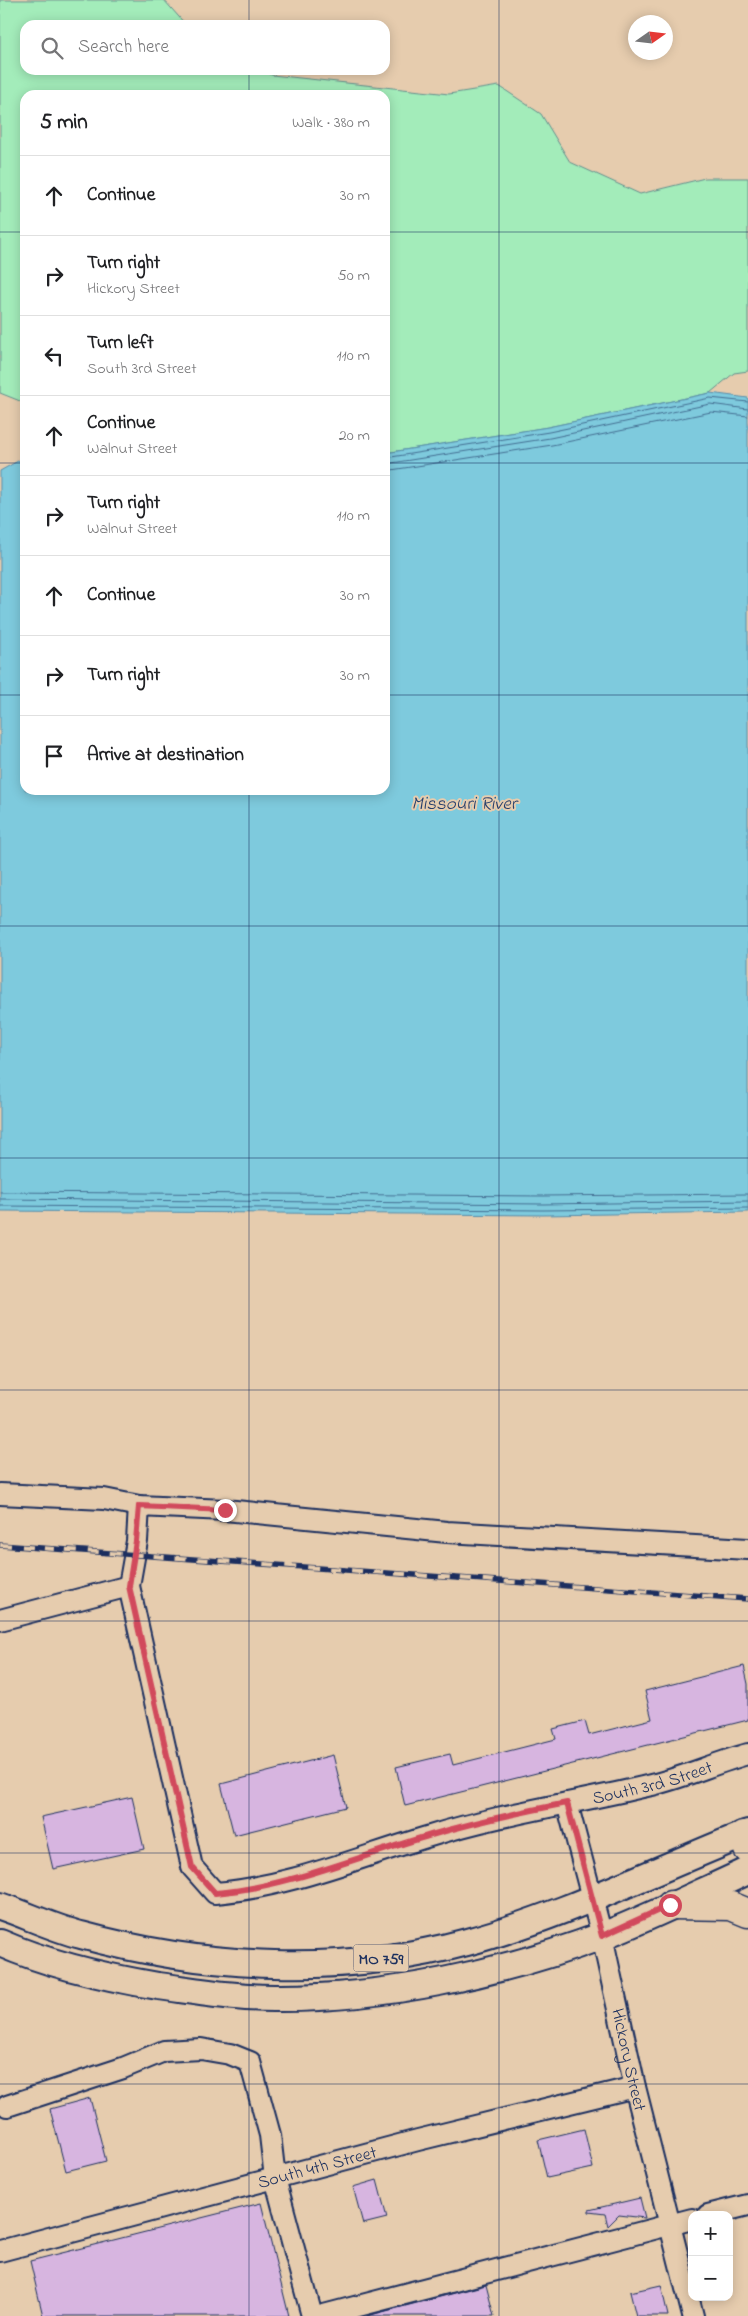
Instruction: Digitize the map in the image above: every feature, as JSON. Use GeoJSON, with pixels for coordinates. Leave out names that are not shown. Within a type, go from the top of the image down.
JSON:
{"type":"FeatureCollection","features":[{"type":"Feature","properties":{"kind":"highway"},"geometry":{"type":"LineString","coordinates":[[670,1905],[731,1906],[748,1913]]}},
{"type":"Feature","properties":{"kind":"main road","name":"MO 759"},"geometry":{"type":"LineString","coordinates":[[0,1906],[80,1935],[152,1952],[238,1963],[318,1964],[396,1957],[467,1942],[528,1922],[747,1839]]}},
{"type":"Feature","properties":{"kind":"main road","name":"MO 759"},"geometry":{"type":"LineString","coordinates":[[0,1943],[29,1956],[110,1978],[204,1993],[274,1998],[368,1993],[466,1976],[602,1936],[748,1872]]}},
{"type":"Feature","properties":{"kind":"street"},"geometry":{"type":"LineString","coordinates":[[0,1494],[104,1499],[139,1506],[225,1510],[447,1532],[748,1549]]}},
{"type":"Feature","properties":{"kind":"street"},"geometry":{"type":"LineString","coordinates":[[0,1620],[129,1586],[139,1506]]}},
{"type":"Feature","properties":{"kind":"street","name":"South 3rd Street"},"geometry":{"type":"LineString","coordinates":[[129,1586],[192,1867],[215,1893],[244,1890],[265,1885],[353,1861],[430,1836],[517,1813],[650,1786],[723,1760],[748,1754]]}},
{"type":"Feature","properties":{"kind":"street","name":"Hickory Street"},"geometry":{"type":"LineString","coordinates":[[567,1803],[602,1936],[635,2087],[694,2316]]}},
{"type":"Feature","properties":{"kind":"street"},"geometry":{"type":"LineString","coordinates":[[7,2106],[123,2068],[164,2051],[201,2049],[230,2054],[250,2062],[270,2135],[275,2178],[312,2316]]}},
{"type":"Feature","properties":{"kind":"street","name":"South 4th Street"},"geometry":{"type":"LineString","coordinates":[[0,2251],[418,2140],[635,2087]]}},
{"type":"Feature","properties":{"kind":"street"},"geometry":{"type":"LineString","coordinates":[[723,2211],[748,2204]]}},
{"type":"Feature","properties":{"kind":"street"},"geometry":{"type":"LineString","coordinates":[[320,2316],[688,2220]]}},
{"type":"Feature","properties":{"kind":"green space"},"geometry":{"type":"Polygon","coordinates":[[[0,0],[164,0],[182,20],[20,20],[20,75],[272,75],[449,94],[499,86],[541,114],[570,162],[640,194],[705,178],[748,178],[748,371],[734,373],[710,393],[548,427],[390,452],[390,90],[20,90],[20,401],[0,393],[0,0]]]}},
{"type":"Feature","properties":{"kind":"water","name":"Missouri River"},"geometry":{"type":"Polygon","coordinates":[[[710,393],[748,398],[748,1212],[543,1215],[0,1211],[0,471],[20,460],[20,795],[390,795],[390,452],[548,427],[710,393]]]}},
{"type":"Feature","properties":{"kind":"building"},"geometry":{"type":"Polygon","coordinates":[[[744,1666],[748,1684],[748,1720],[405,1806],[396,1767],[450,1754],[453,1765],[556,1739],[553,1729],[585,1721],[589,1735],[652,1719],[645,1691],[744,1666]]]}},
{"type":"Feature","properties":{"kind":"building"},"geometry":{"type":"Polygon","coordinates":[[[333,1755],[346,1807],[234,1835],[221,1784],[333,1755]]]}},
{"type":"Feature","properties":{"kind":"building"},"geometry":{"type":"Polygon","coordinates":[[[132,1797],[144,1849],[53,1869],[41,1817],[132,1797]]]}},
{"type":"Feature","properties":{"kind":"building"},"geometry":{"type":"Polygon","coordinates":[[[90,2098],[106,2161],[66,2171],[50,2109],[90,2098]]]}},
{"type":"Feature","properties":{"kind":"building"},"geometry":{"type":"Polygon","coordinates":[[[584,2129],[593,2168],[547,2178],[538,2140],[584,2129]]]}},
{"type":"Feature","properties":{"kind":"building"},"geometry":{"type":"Polygon","coordinates":[[[377,2180],[387,2218],[363,2224],[353,2187],[377,2180]]]}},
{"type":"Feature","properties":{"kind":"building"},"geometry":{"type":"Polygon","coordinates":[[[640,2198],[645,2218],[619,2215],[608,2226],[605,2214],[589,2212],[589,2210],[640,2198]]]}},
{"type":"Feature","properties":{"kind":"building"},"geometry":{"type":"Polygon","coordinates":[[[261,2203],[289,2316],[43,2316],[30,2261],[261,2203]]]}},
{"type":"Feature","properties":{"kind":"building"},"geometry":{"type":"Polygon","coordinates":[[[486,2285],[494,2316],[367,2316],[486,2285]]]}},
{"type":"Feature","properties":{"kind":"building"},"geometry":{"type":"Polygon","coordinates":[[[661,2285],[668,2316],[636,2316],[630,2292],[661,2285]]]}},
{"type":"Feature","properties":{"kind":"railway"},"geometry":{"type":"LineString","coordinates":[[0,1545],[748,1599]]}},
{"type":"Feature","properties":{"kind":"route"},"geometry":{"type":"LineString","coordinates":[[225,1510],[139,1506],[129,1586],[192,1867],[215,1893],[244,1890],[265,1885],[353,1861],[430,1836],[517,1813],[567,1803],[602,1936],[670,1905]]}}]}
